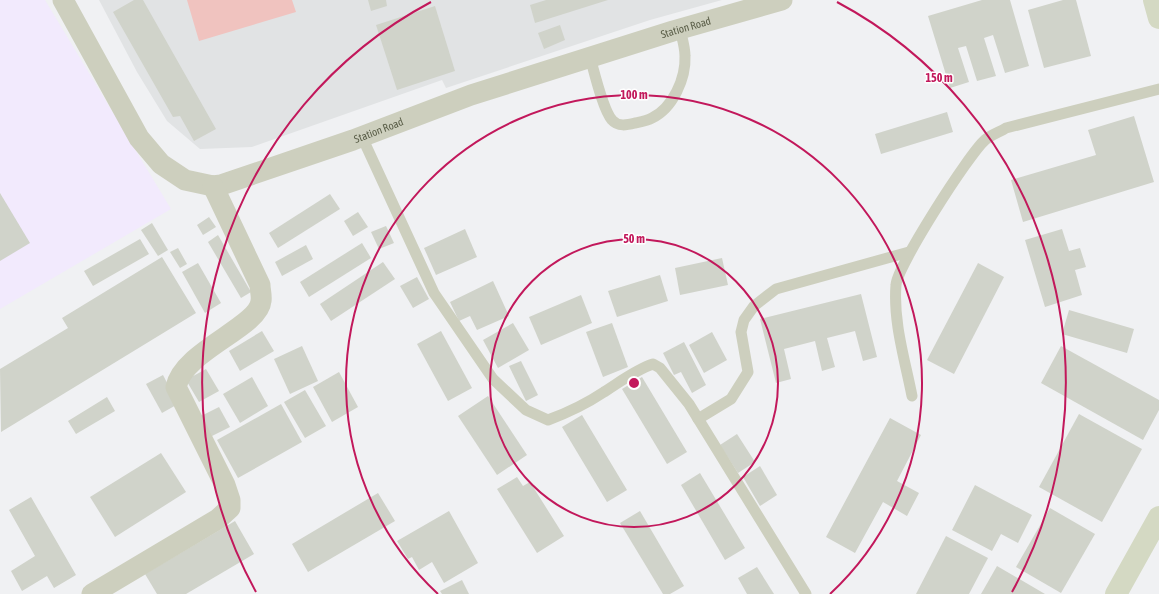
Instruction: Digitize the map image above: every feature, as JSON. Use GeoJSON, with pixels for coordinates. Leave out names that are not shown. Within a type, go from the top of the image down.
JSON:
{"type":"FeatureCollection","features":[{"type":"Feature","properties":{"kind":"street","name":"Station Road"},"geometry":{"type":"LineString","coordinates":[[63,0],[139,138],[161,164],[185,180],[213,186],[221,185],[362,137],[471,95],[680,29],[782,0]]}},
{"type":"Feature","properties":{"kind":"street"},"geometry":{"type":"LineString","coordinates":[[1154,0],[1159,18]]}},
{"type":"Feature","properties":{"kind":"street"},"geometry":{"type":"LineString","coordinates":[[92,594],[218,519],[230,508],[230,500],[225,485],[176,387],[177,379],[190,363],[252,316],[261,302],[260,285],[213,186]]}},
{"type":"Feature","properties":{"kind":"street"},"geometry":{"type":"LineString","coordinates":[[1116,594],[1159,517]]}},
{"type":"Feature","properties":{"kind":"lane"},"geometry":{"type":"LineString","coordinates":[[590,57],[607,112],[612,120],[619,125],[627,125],[653,118],[665,108],[674,97],[684,74],[685,56],[680,29]]}},
{"type":"Feature","properties":{"kind":"lane"},"geometry":{"type":"LineString","coordinates":[[912,396],[895,307],[896,283],[909,252],[972,154],[985,139],[1006,128],[1159,89]]}},
{"type":"Feature","properties":{"kind":"lane"},"geometry":{"type":"LineString","coordinates":[[362,137],[434,293],[494,380],[526,410],[548,420],[568,412],[602,394],[643,367],[653,364],[665,374],[689,404],[806,594]]}},
{"type":"Feature","properties":{"kind":"lane"},"geometry":{"type":"LineString","coordinates":[[698,419],[731,399],[748,372],[741,332],[744,320],[754,306],[776,289],[909,252]]}},
{"type":"Feature","properties":{"kind":"shaded area"},"geometry":{"type":"Polygon","coordinates":[[[0,0],[45,0],[171,209],[0,309],[0,0]]]}},
{"type":"Feature","properties":{"kind":"shaded area"},"geometry":{"type":"Polygon","coordinates":[[[99,0],[722,0],[650,20],[446,88],[442,80],[252,147],[200,149],[167,121],[137,72],[99,0]]]}},
{"type":"Feature","properties":{"kind":"shaded area"},"geometry":{"type":"Polygon","coordinates":[[[187,0],[292,0],[296,12],[199,41],[187,0]]]}},
{"type":"Feature","properties":{"kind":"building"},"geometry":{"type":"Polygon","coordinates":[[[134,0],[143,0],[216,129],[194,141],[180,116],[173,117],[113,12],[134,0]]]}},
{"type":"Feature","properties":{"kind":"building"},"geometry":{"type":"Polygon","coordinates":[[[368,0],[386,0],[387,6],[371,11],[368,0]]]}},
{"type":"Feature","properties":{"kind":"building"},"geometry":{"type":"Polygon","coordinates":[[[546,0],[608,0],[535,23],[530,5],[546,0]]]}},
{"type":"Feature","properties":{"kind":"building"},"geometry":{"type":"Polygon","coordinates":[[[982,0],[1010,0],[1029,66],[1005,73],[993,35],[984,38],[996,76],[977,81],[966,46],[958,48],[969,82],[950,88],[928,16],[982,0]]]}},
{"type":"Feature","properties":{"kind":"building"},"geometry":{"type":"Polygon","coordinates":[[[1063,0],[1076,0],[1091,56],[1044,68],[1028,10],[1063,0]]]}},
{"type":"Feature","properties":{"kind":"building"},"geometry":{"type":"Polygon","coordinates":[[[435,6],[455,71],[397,90],[376,25],[435,6]]]}},
{"type":"Feature","properties":{"kind":"building"},"geometry":{"type":"Polygon","coordinates":[[[560,25],[565,40],[544,49],[538,33],[560,25]]]}},
{"type":"Feature","properties":{"kind":"building"},"geometry":{"type":"Polygon","coordinates":[[[947,112],[953,132],[881,154],[875,134],[947,112]]]}},
{"type":"Feature","properties":{"kind":"building"},"geometry":{"type":"Polygon","coordinates":[[[1134,116],[1154,182],[1023,222],[1011,180],[1096,155],[1088,130],[1134,116]]]}},
{"type":"Feature","properties":{"kind":"building"},"geometry":{"type":"Polygon","coordinates":[[[0,193],[30,243],[0,261],[0,193]]]}},
{"type":"Feature","properties":{"kind":"building"},"geometry":{"type":"Polygon","coordinates":[[[330,194],[340,209],[278,248],[269,233],[330,194]]]}},
{"type":"Feature","properties":{"kind":"building"},"geometry":{"type":"Polygon","coordinates":[[[358,212],[368,227],[353,236],[344,221],[358,212]]]}},
{"type":"Feature","properties":{"kind":"building"},"geometry":{"type":"Polygon","coordinates":[[[209,217],[216,227],[203,235],[197,225],[209,217]]]}},
{"type":"Feature","properties":{"kind":"building"},"geometry":{"type":"Polygon","coordinates":[[[152,223],[168,250],[158,256],[141,230],[152,223]]]}},
{"type":"Feature","properties":{"kind":"building"},"geometry":{"type":"Polygon","coordinates":[[[386,226],[394,243],[379,249],[371,232],[386,226]]]}},
{"type":"Feature","properties":{"kind":"building"},"geometry":{"type":"Polygon","coordinates":[[[465,229],[477,257],[436,275],[424,248],[465,229]]]}},
{"type":"Feature","properties":{"kind":"building"},"geometry":{"type":"Polygon","coordinates":[[[1062,229],[1069,251],[1080,248],[1086,267],[1075,270],[1082,295],[1045,307],[1025,240],[1062,229]]]}},
{"type":"Feature","properties":{"kind":"building"},"geometry":{"type":"Polygon","coordinates":[[[218,235],[251,292],[241,298],[208,242],[218,235]]]}},
{"type":"Feature","properties":{"kind":"building"},"geometry":{"type":"Polygon","coordinates":[[[140,239],[149,254],[93,286],[84,271],[140,239]]]}},
{"type":"Feature","properties":{"kind":"building"},"geometry":{"type":"Polygon","coordinates":[[[362,243],[371,258],[309,297],[300,282],[362,243]]]}},
{"type":"Feature","properties":{"kind":"building"},"geometry":{"type":"Polygon","coordinates":[[[306,245],[313,259],[282,276],[275,262],[306,245]]]}},
{"type":"Feature","properties":{"kind":"building"},"geometry":{"type":"Polygon","coordinates":[[[178,248],[187,264],[180,268],[170,252],[178,248]]]}},
{"type":"Feature","properties":{"kind":"building"},"geometry":{"type":"Polygon","coordinates":[[[162,257],[196,313],[1,432],[0,369],[68,328],[62,318],[162,257]]]}},
{"type":"Feature","properties":{"kind":"building"},"geometry":{"type":"Polygon","coordinates":[[[722,258],[728,285],[680,295],[675,268],[722,258]]]}},
{"type":"Feature","properties":{"kind":"building"},"geometry":{"type":"Polygon","coordinates":[[[383,262],[395,279],[331,321],[320,304],[383,262]]]}},
{"type":"Feature","properties":{"kind":"building"},"geometry":{"type":"Polygon","coordinates":[[[198,263],[221,303],[205,313],[182,272],[198,263]]]}},
{"type":"Feature","properties":{"kind":"building"},"geometry":{"type":"Polygon","coordinates":[[[978,263],[1004,277],[954,374],[927,360],[978,263]]]}},
{"type":"Feature","properties":{"kind":"building"},"geometry":{"type":"Polygon","coordinates":[[[660,275],[668,301],[617,317],[608,291],[660,275]]]}},
{"type":"Feature","properties":{"kind":"building"},"geometry":{"type":"Polygon","coordinates":[[[417,277],[429,299],[413,308],[400,286],[417,277]]]}},
{"type":"Feature","properties":{"kind":"building"},"geometry":{"type":"Polygon","coordinates":[[[493,281],[509,316],[477,330],[470,316],[459,321],[450,302],[493,281]]]}},
{"type":"Feature","properties":{"kind":"building"},"geometry":{"type":"Polygon","coordinates":[[[861,294],[877,357],[863,361],[855,331],[827,338],[835,367],[822,371],[815,341],[784,349],[791,379],[776,383],[760,319],[861,294]]]}},
{"type":"Feature","properties":{"kind":"building"},"geometry":{"type":"Polygon","coordinates":[[[581,295],[592,323],[541,345],[529,317],[581,295]]]}},
{"type":"Feature","properties":{"kind":"building"},"geometry":{"type":"Polygon","coordinates":[[[1069,310],[1134,329],[1127,353],[1062,334],[1069,310]]]}},
{"type":"Feature","properties":{"kind":"building"},"geometry":{"type":"Polygon","coordinates":[[[513,323],[529,350],[498,368],[483,340],[513,323]]]}},
{"type":"Feature","properties":{"kind":"building"},"geometry":{"type":"Polygon","coordinates":[[[612,323],[628,367],[603,377],[586,332],[612,323]]]}},
{"type":"Feature","properties":{"kind":"building"},"geometry":{"type":"Polygon","coordinates":[[[262,331],[274,351],[240,371],[229,351],[262,331]]]}},
{"type":"Feature","properties":{"kind":"building"},"geometry":{"type":"Polygon","coordinates":[[[441,331],[472,388],[448,401],[417,344],[441,331]]]}},
{"type":"Feature","properties":{"kind":"building"},"geometry":{"type":"Polygon","coordinates":[[[712,332],[727,360],[704,373],[689,345],[712,332]]]}},
{"type":"Feature","properties":{"kind":"building"},"geometry":{"type":"Polygon","coordinates":[[[684,342],[706,385],[692,393],[681,372],[674,375],[663,353],[684,342]]]}},
{"type":"Feature","properties":{"kind":"building"},"geometry":{"type":"Polygon","coordinates":[[[302,346],[318,381],[290,394],[274,359],[302,346]]]}},
{"type":"Feature","properties":{"kind":"building"},"geometry":{"type":"Polygon","coordinates":[[[1061,346],[1159,400],[1159,410],[1143,440],[1041,383],[1061,346]]]}},
{"type":"Feature","properties":{"kind":"building"},"geometry":{"type":"Polygon","coordinates":[[[521,361],[538,395],[526,401],[509,366],[521,361]]]}},
{"type":"Feature","properties":{"kind":"building"},"geometry":{"type":"Polygon","coordinates":[[[206,369],[219,391],[199,402],[186,380],[206,369]]]}},
{"type":"Feature","properties":{"kind":"building"},"geometry":{"type":"Polygon","coordinates":[[[339,372],[358,407],[332,422],[313,387],[339,372]]]}},
{"type":"Feature","properties":{"kind":"building"},"geometry":{"type":"Polygon","coordinates":[[[163,375],[178,404],[162,413],[146,384],[163,375]]]}},
{"type":"Feature","properties":{"kind":"building"},"geometry":{"type":"Polygon","coordinates":[[[252,377],[268,406],[240,423],[223,394],[252,377]]]}},
{"type":"Feature","properties":{"kind":"building"},"geometry":{"type":"Polygon","coordinates":[[[642,377],[687,452],[667,464],[622,389],[642,377]]]}},
{"type":"Feature","properties":{"kind":"building"},"geometry":{"type":"Polygon","coordinates":[[[305,390],[326,426],[305,438],[284,402],[305,390]]]}},
{"type":"Feature","properties":{"kind":"building"},"geometry":{"type":"Polygon","coordinates":[[[488,396],[527,455],[497,475],[458,416],[488,396]]]}},
{"type":"Feature","properties":{"kind":"building"},"geometry":{"type":"Polygon","coordinates":[[[107,397],[115,411],[76,434],[68,421],[107,397]]]}},
{"type":"Feature","properties":{"kind":"building"},"geometry":{"type":"Polygon","coordinates":[[[281,404],[302,442],[238,478],[217,440],[281,404]]]}},
{"type":"Feature","properties":{"kind":"building"},"geometry":{"type":"Polygon","coordinates":[[[219,407],[230,427],[212,436],[201,416],[219,407]]]}},
{"type":"Feature","properties":{"kind":"building"},"geometry":{"type":"Polygon","coordinates":[[[1079,414],[1142,449],[1102,522],[1039,487],[1079,414]]]}},
{"type":"Feature","properties":{"kind":"building"},"geometry":{"type":"Polygon","coordinates":[[[582,415],[627,490],[607,502],[562,427],[582,415]]]}},
{"type":"Feature","properties":{"kind":"building"},"geometry":{"type":"Polygon","coordinates":[[[890,418],[921,435],[897,481],[919,493],[907,516],[883,502],[855,553],[826,537],[890,418]]]}},
{"type":"Feature","properties":{"kind":"building"},"geometry":{"type":"Polygon","coordinates":[[[737,434],[755,462],[738,473],[720,445],[737,434]]]}},
{"type":"Feature","properties":{"kind":"building"},"geometry":{"type":"Polygon","coordinates":[[[161,453],[186,492],[115,537],[90,497],[161,453]]]}},
{"type":"Feature","properties":{"kind":"building"},"geometry":{"type":"Polygon","coordinates":[[[760,466],[777,495],[760,506],[743,477],[760,466]]]}},
{"type":"Feature","properties":{"kind":"building"},"geometry":{"type":"Polygon","coordinates":[[[700,473],[745,548],[725,560],[681,485],[700,473]]]}},
{"type":"Feature","properties":{"kind":"building"},"geometry":{"type":"Polygon","coordinates":[[[517,477],[523,486],[530,482],[564,536],[537,553],[497,489],[517,477]]]}},
{"type":"Feature","properties":{"kind":"building"},"geometry":{"type":"Polygon","coordinates":[[[975,485],[1032,515],[1018,543],[1001,534],[992,551],[952,530],[975,485]]]}},
{"type":"Feature","properties":{"kind":"building"},"geometry":{"type":"Polygon","coordinates":[[[378,493],[395,521],[308,572],[292,544],[378,493]]]}},
{"type":"Feature","properties":{"kind":"building"},"geometry":{"type":"Polygon","coordinates":[[[31,497],[76,575],[54,588],[47,576],[22,591],[11,571],[35,556],[9,510],[31,497]]]}},
{"type":"Feature","properties":{"kind":"building"},"geometry":{"type":"Polygon","coordinates":[[[1050,508],[1095,534],[1061,593],[1016,567],[1050,508]]]}},
{"type":"Feature","properties":{"kind":"building"},"geometry":{"type":"Polygon","coordinates":[[[449,511],[478,563],[444,583],[432,562],[419,570],[412,557],[408,559],[397,541],[449,511]]]}},
{"type":"Feature","properties":{"kind":"building"},"geometry":{"type":"Polygon","coordinates":[[[640,511],[684,586],[670,594],[663,594],[620,523],[640,511]]]}},
{"type":"Feature","properties":{"kind":"building"},"geometry":{"type":"Polygon","coordinates":[[[235,521],[254,554],[186,594],[157,594],[145,574],[235,521]]]}},
{"type":"Feature","properties":{"kind":"building"},"geometry":{"type":"Polygon","coordinates":[[[946,536],[988,558],[969,594],[916,594],[946,536]]]}},
{"type":"Feature","properties":{"kind":"building"},"geometry":{"type":"Polygon","coordinates":[[[997,566],[1045,594],[981,594],[997,566]]]}},
{"type":"Feature","properties":{"kind":"building"},"geometry":{"type":"Polygon","coordinates":[[[757,567],[774,594],[747,594],[738,578],[757,567]]]}},
{"type":"Feature","properties":{"kind":"building"},"geometry":{"type":"Polygon","coordinates":[[[462,580],[469,594],[442,594],[440,591],[462,580]]]}}]}
